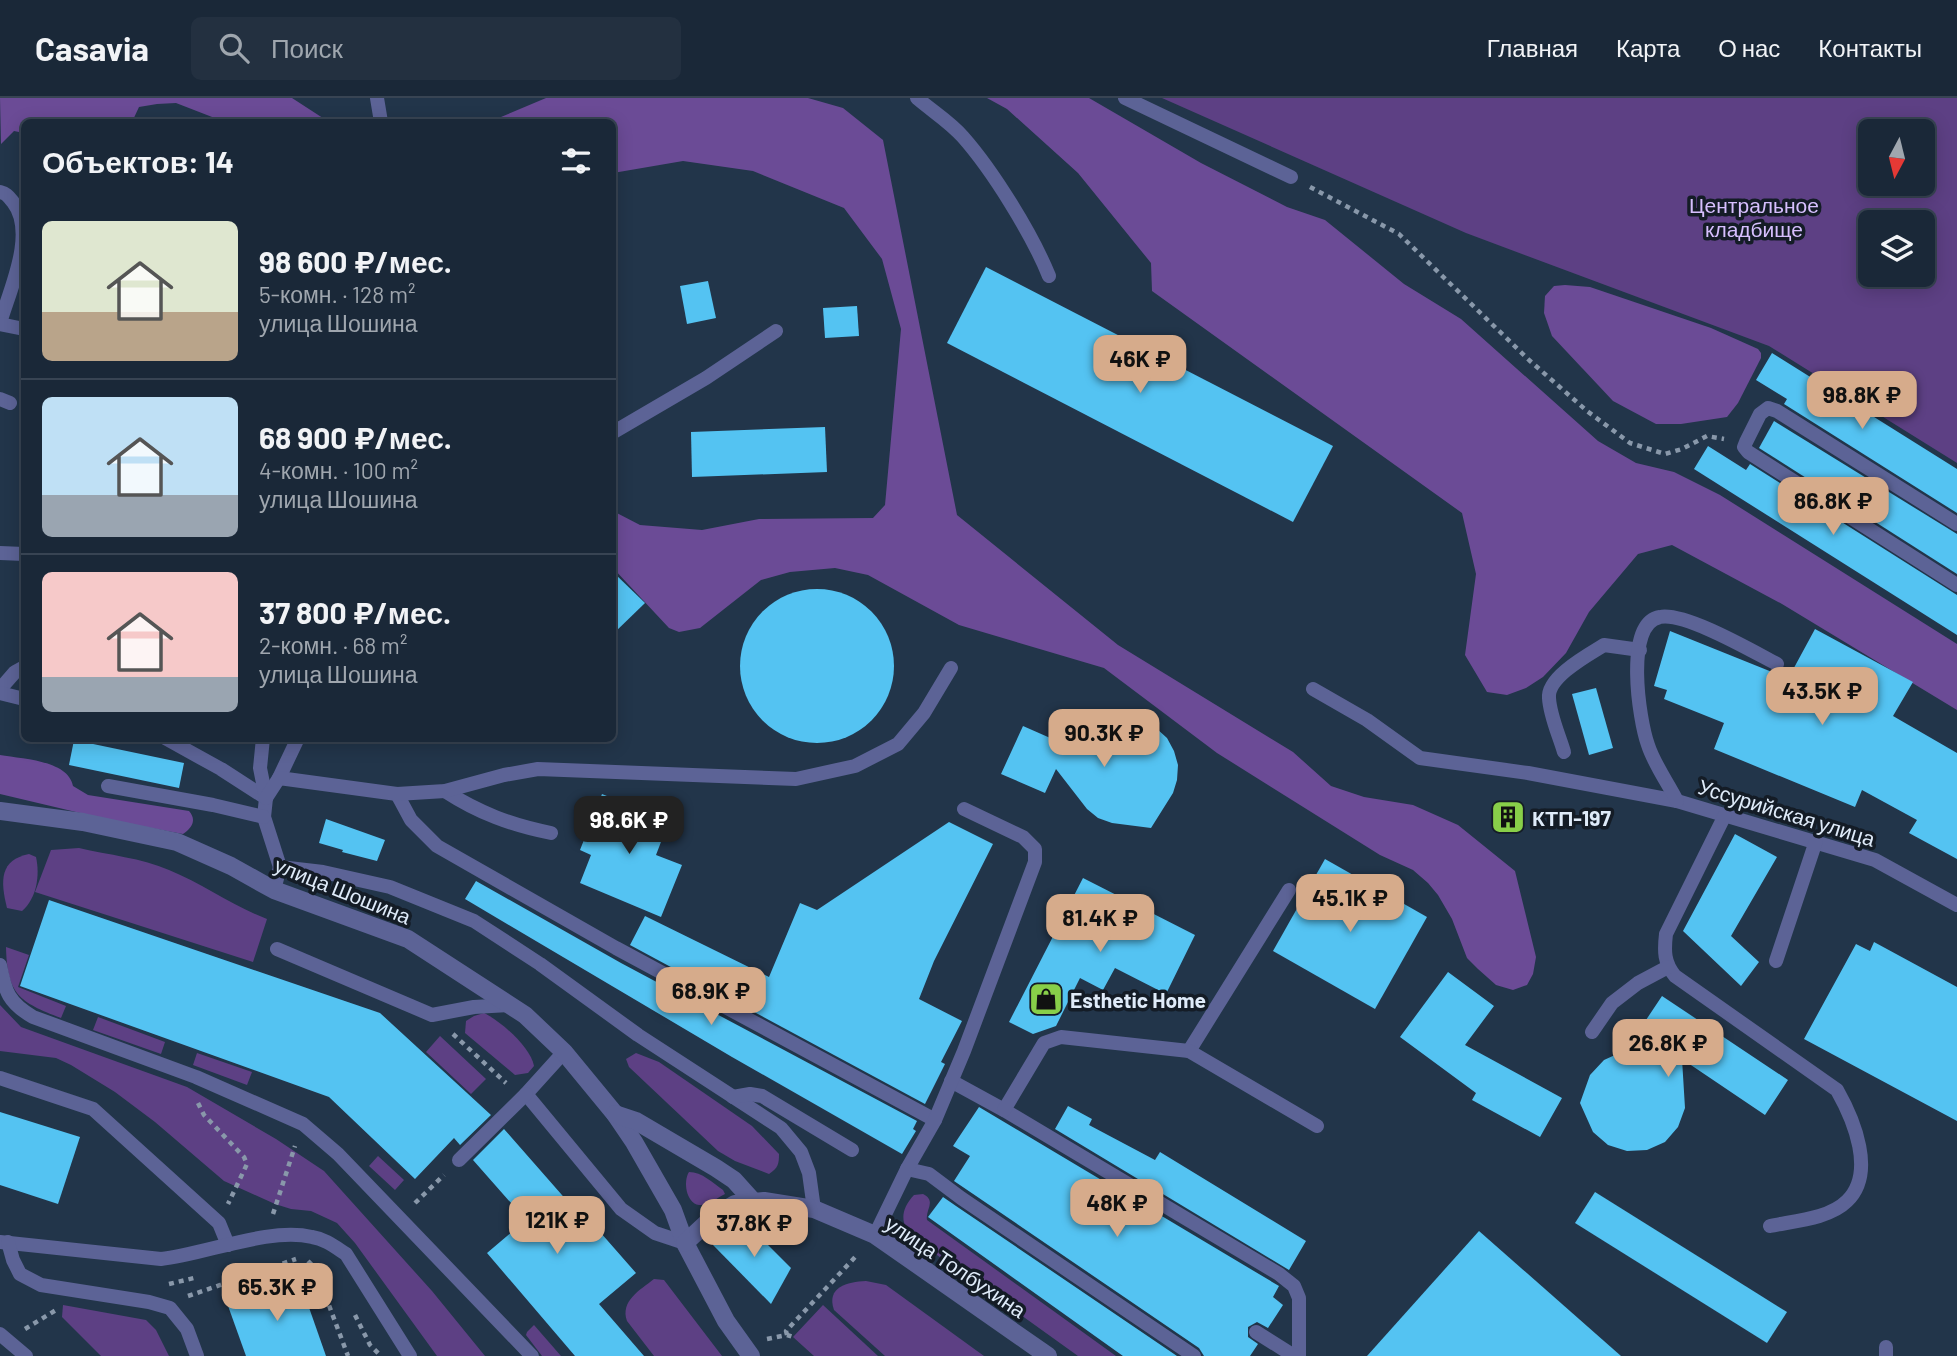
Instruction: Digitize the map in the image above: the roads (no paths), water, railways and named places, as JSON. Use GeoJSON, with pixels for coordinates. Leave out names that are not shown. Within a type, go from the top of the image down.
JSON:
{"type":"FeatureCollection","features":[{"type":"Feature","properties":{"kind":"street","name":"улица Шошина"},"geometry":{"type":"LineString","coordinates":[[0,811],[83,822],[177,842],[231,866],[274,890],[408,939],[525,1015],[564,1052],[615,1114],[654,1174],[673,1210],[685,1243],[726,1321],[751,1356]]}},
{"type":"Feature","properties":{"kind":"street","name":"улица Шошина"},"geometry":{"type":"LineString","coordinates":[[615,1114],[636,1121],[716,1168],[734,1180],[752,1200]]}},
{"type":"Feature","properties":{"kind":"street","name":"улица Толбухина"},"geometry":{"type":"LineString","coordinates":[[685,1243],[713,1217],[734,1203],[752,1200],[814,1209],[875,1236],[1048,1356]]}},
{"type":"Feature","properties":{"kind":"lane"},"geometry":{"type":"LineString","coordinates":[[377,98],[380,119]]}},
{"type":"Feature","properties":{"kind":"lane"},"geometry":{"type":"LineString","coordinates":[[917,98],[961,135],[980,158],[1032,241],[1049,276]]}},
{"type":"Feature","properties":{"kind":"lane"},"geometry":{"type":"LineString","coordinates":[[1125,98],[1291,177]]}},
{"type":"Feature","properties":{"kind":"lane"},"geometry":{"type":"LineString","coordinates":[[0,192],[6,194],[21,217]]}},
{"type":"Feature","properties":{"kind":"lane"},"geometry":{"type":"LineString","coordinates":[[21,251],[0,324],[21,328]]}},
{"type":"Feature","properties":{"kind":"lane"},"geometry":{"type":"LineString","coordinates":[[616,431],[706,378],[776,331]]}},
{"type":"Feature","properties":{"kind":"lane"},"geometry":{"type":"LineString","coordinates":[[1957,524],[1777,411],[1768,408],[1760,414],[1744,447],[1957,586]]}},
{"type":"Feature","properties":{"kind":"lane"},"geometry":{"type":"LineString","coordinates":[[0,553],[21,554]]}},
{"type":"Feature","properties":{"kind":"lane"},"geometry":{"type":"LineString","coordinates":[[1677,801],[1648,748],[1640,718],[1637,690],[1640,650],[1642,632],[1648,621],[1659,617],[1684,619],[1777,664]]}},
{"type":"Feature","properties":{"kind":"lane"},"geometry":{"type":"LineString","coordinates":[[1564,752],[1549,699],[1553,684],[1563,673],[1604,645],[1640,650]]}},
{"type":"Feature","properties":{"kind":"lane"},"geometry":{"type":"LineString","coordinates":[[279,778],[397,794],[445,791],[538,769],[796,779],[855,766],[898,744],[924,713],[951,668]]}},
{"type":"Feature","properties":{"kind":"lane"},"geometry":{"type":"LineString","coordinates":[[21,669],[0,691],[21,698]]}},
{"type":"Feature","properties":{"kind":"lane","name":"Уссурийская улица"},"geometry":{"type":"LineString","coordinates":[[1313,689],[1367,720],[1420,758],[1528,773],[1677,801],[1875,860],[1957,905]]}},
{"type":"Feature","properties":{"kind":"lane"},"geometry":{"type":"LineString","coordinates":[[172,742],[266,798]]}},
{"type":"Feature","properties":{"kind":"lane"},"geometry":{"type":"LineString","coordinates":[[263,742],[260,768],[266,798],[264,817],[280,867],[274,890]]}},
{"type":"Feature","properties":{"kind":"lane"},"geometry":{"type":"LineString","coordinates":[[266,798],[296,742]]}},
{"type":"Feature","properties":{"kind":"lane"},"geometry":{"type":"LineString","coordinates":[[108,786],[264,817]]}},
{"type":"Feature","properties":{"kind":"lane"},"geometry":{"type":"LineString","coordinates":[[445,791],[492,818],[518,827],[551,833]]}},
{"type":"Feature","properties":{"kind":"lane"},"geometry":{"type":"LineString","coordinates":[[397,794],[411,820],[437,846],[616,948],[934,1120]]}},
{"type":"Feature","properties":{"kind":"lane"},"geometry":{"type":"LineString","coordinates":[[875,1236],[951,1081],[1035,862],[1034,849],[1023,837],[964,809]]}},
{"type":"Feature","properties":{"kind":"lane"},"geometry":{"type":"LineString","coordinates":[[1725,815],[1666,934],[1664,951],[1668,967],[1675,976],[1837,1090],[1851,1116],[1861,1159],[1859,1185],[1846,1203],[1824,1214],[1770,1226]]}},
{"type":"Feature","properties":{"kind":"lane"},"geometry":{"type":"LineString","coordinates":[[1776,961],[1816,841]]}},
{"type":"Feature","properties":{"kind":"lane"},"geometry":{"type":"LineString","coordinates":[[280,867],[323,872],[390,887],[474,922],[540,964],[638,1035],[781,1128],[801,1152],[809,1172],[814,1209]]}},
{"type":"Feature","properties":{"kind":"lane"},"geometry":{"type":"LineString","coordinates":[[1189,1051],[1289,890]]}},
{"type":"Feature","properties":{"kind":"lane"},"geometry":{"type":"LineString","coordinates":[[277,949],[432,1015],[509,1004]]}},
{"type":"Feature","properties":{"kind":"lane"},"geometry":{"type":"LineString","coordinates":[[0,965],[5,992],[19,1009],[33,1017],[196,1077],[303,1124],[338,1154],[532,1356]]}},
{"type":"Feature","properties":{"kind":"lane"},"geometry":{"type":"LineString","coordinates":[[1592,1032],[1612,1003],[1638,983],[1668,967]]}},
{"type":"Feature","properties":{"kind":"lane"},"geometry":{"type":"LineString","coordinates":[[1004,1110],[1044,1043],[1061,1037],[1189,1051],[1317,1126]]}},
{"type":"Feature","properties":{"kind":"lane"},"geometry":{"type":"LineString","coordinates":[[459,1160],[564,1052]]}},
{"type":"Feature","properties":{"kind":"lane"},"geometry":{"type":"LineString","coordinates":[[0,1078],[93,1109],[219,1223],[228,1245]]}},
{"type":"Feature","properties":{"kind":"lane"},"geometry":{"type":"LineString","coordinates":[[951,1081],[1279,1274],[1294,1286],[1299,1298],[1297,1356],[1256,1332]]}},
{"type":"Feature","properties":{"kind":"lane"},"geometry":{"type":"LineString","coordinates":[[733,1097],[750,1094],[762,1096],[852,1150]]}},
{"type":"Feature","properties":{"kind":"lane"},"geometry":{"type":"LineString","coordinates":[[524,1096],[621,1209],[655,1233],[685,1243]]}},
{"type":"Feature","properties":{"kind":"lane"},"geometry":{"type":"LineString","coordinates":[[907,1169],[929,1174],[1194,1356]]}},
{"type":"Feature","properties":{"kind":"lane"},"geometry":{"type":"LineString","coordinates":[[4,1242],[161,1259],[187,1256],[264,1238],[296,1235],[313,1237],[330,1243],[346,1254],[410,1356]]}},
{"type":"Feature","properties":{"kind":"lane"},"geometry":{"type":"LineString","coordinates":[[4,1242],[20,1274],[41,1285],[149,1302],[170,1308],[187,1329],[197,1356]]}},
{"type":"Feature","properties":{"kind":"lane"},"geometry":{"type":"LineString","coordinates":[[3,1337],[26,1356]]}},
{"type":"Feature","properties":{"kind":"place","name":"КТП-197"},"geometry":{"type":"Point","coordinates":[1508,817]}},
{"type":"Feature","properties":{"kind":"place","name":"Esthetic Home"},"geometry":{"type":"Point","coordinates":[1046,999]}},
{"type":"Feature","properties":{"kind":"park label","name":"Центральное кладбище"},"geometry":{"type":"Point","coordinates":[1754,216]}}]}
